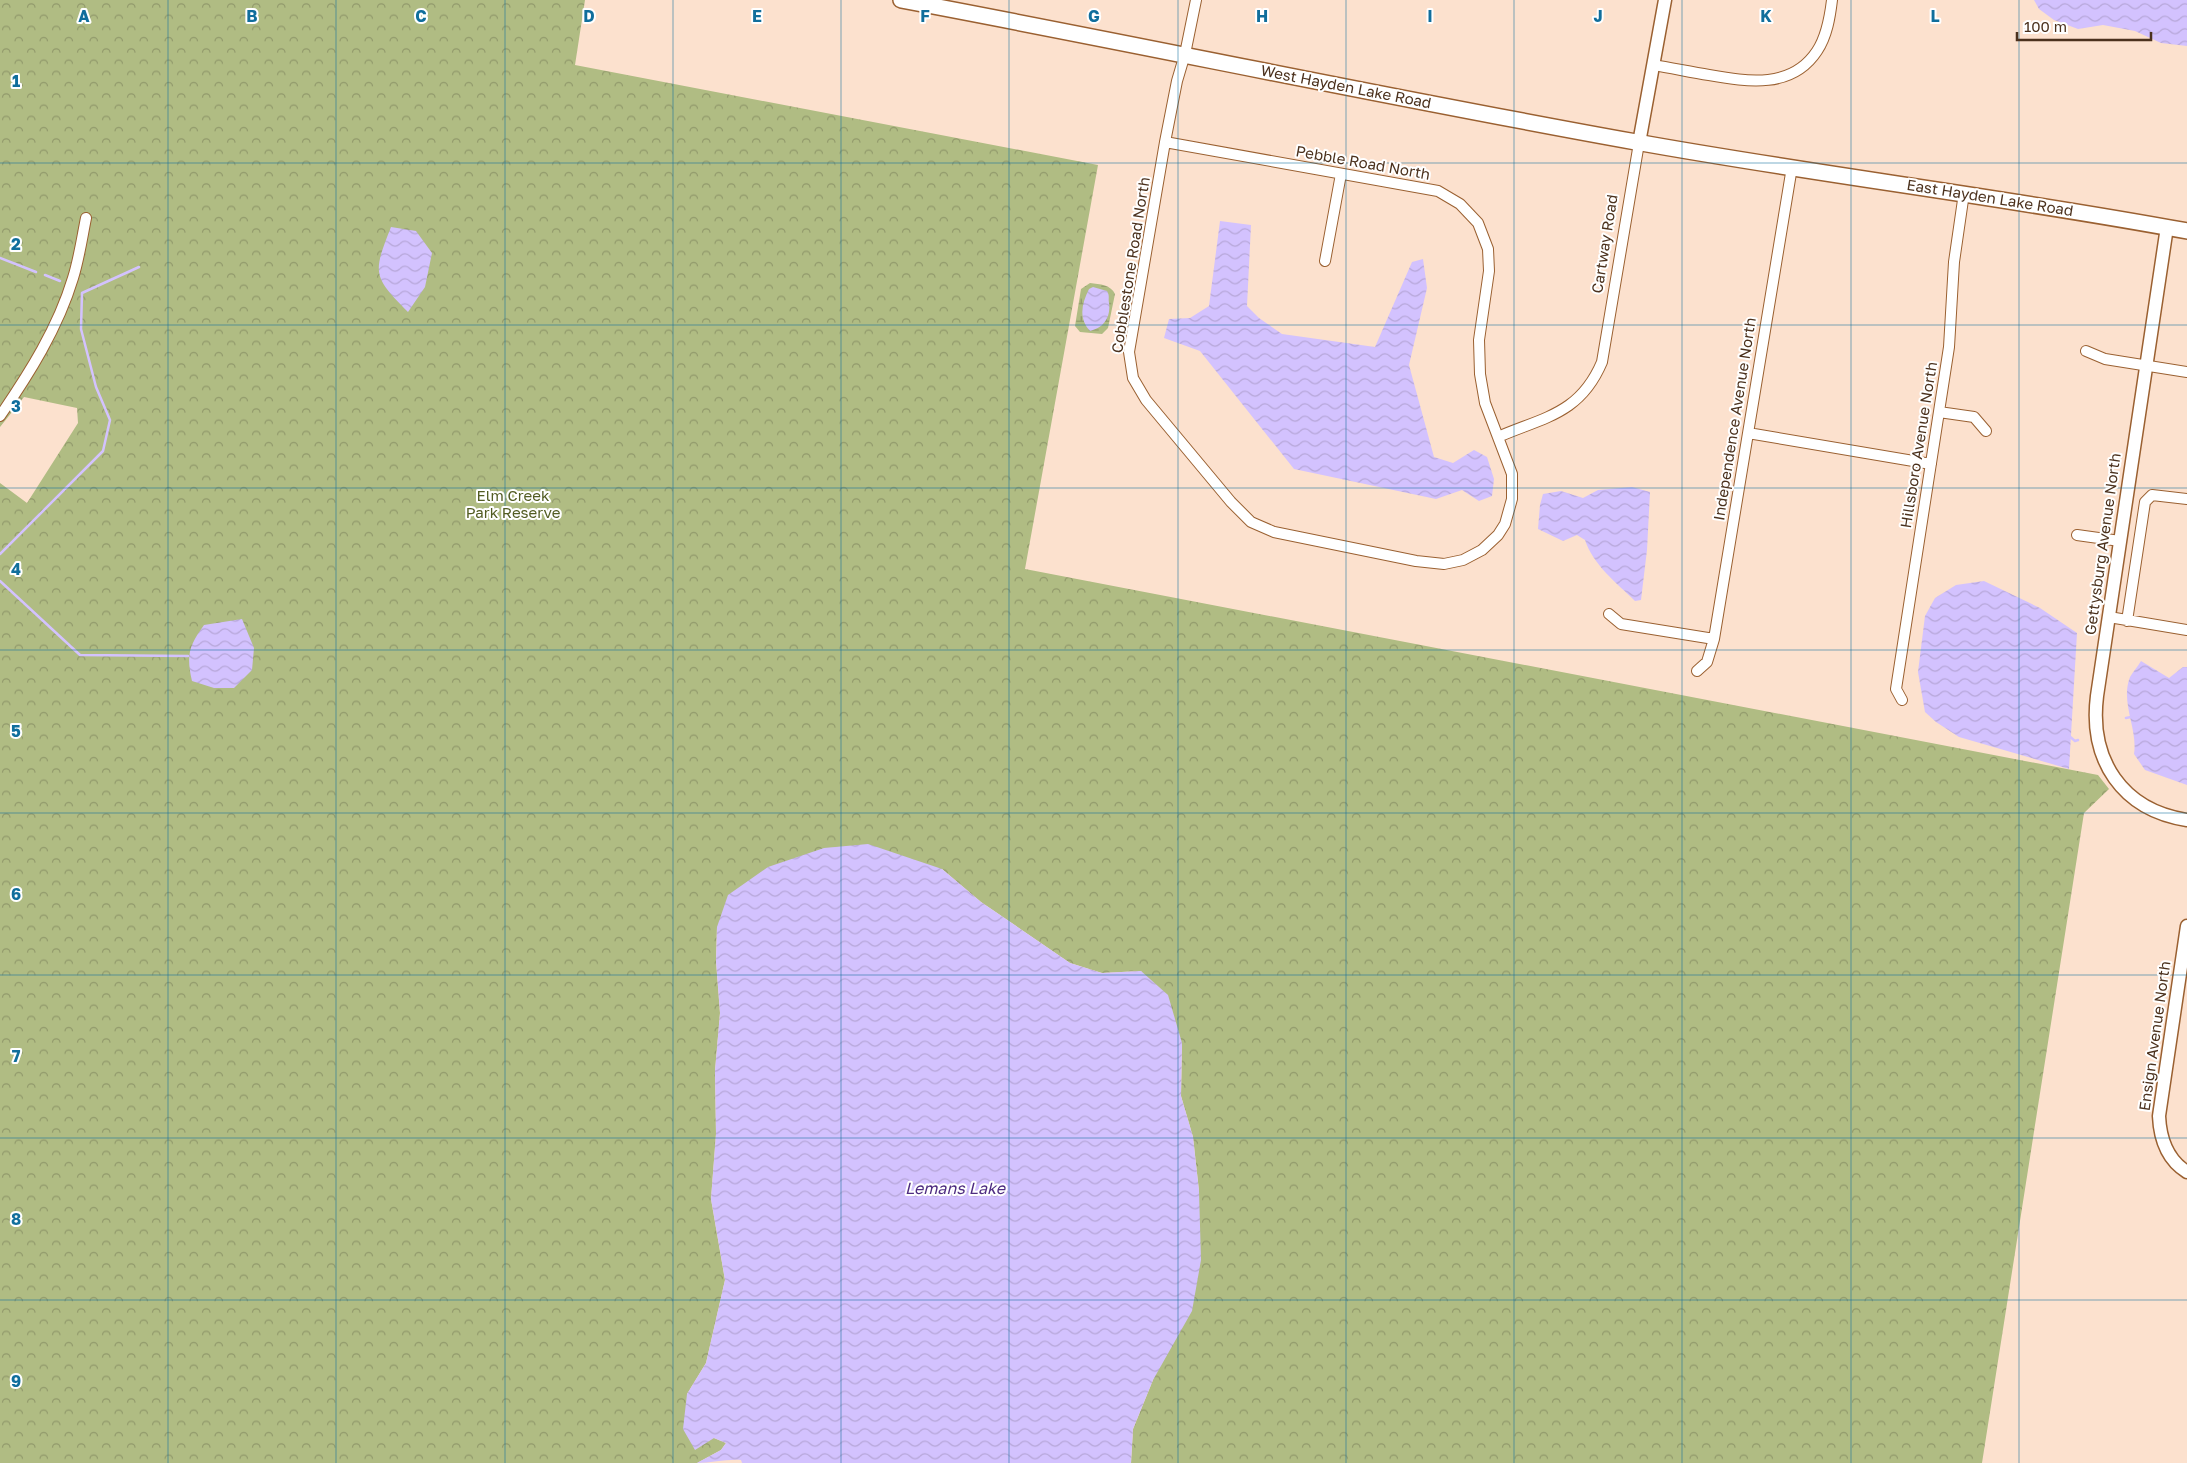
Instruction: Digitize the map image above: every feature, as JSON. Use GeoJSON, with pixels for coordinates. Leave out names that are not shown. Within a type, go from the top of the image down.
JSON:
{"type":"FeatureCollection","features":[{"type":"Feature","properties":{"kind":"main road","name":"West Hayden Lake Road"},"geometry":{"type":"LineString","coordinates":[[901,0],[1185,54],[1462,110],[1639,143],[1792,167]]}},
{"type":"Feature","properties":{"kind":"main road","name":"East Hayden Lake Road"},"geometry":{"type":"LineString","coordinates":[[1792,167],[1964,193],[2187,231]]}},
{"type":"Feature","properties":{"kind":"street","name":"Cobblestone Road North"},"geometry":{"type":"LineString","coordinates":[[1196,0],[1165,142],[1129,352],[1133,378],[1146,400],[1231,502],[1252,522],[1274,532],[1416,561],[1444,564],[1463,560],[1490,543],[1504,524],[1512,499],[1512,474],[1498,437]]}},
{"type":"Feature","properties":{"kind":"street","name":"Cartway Road"},"geometry":{"type":"LineString","coordinates":[[1498,437],[1560,412],[1576,401],[1596,377],[1602,362],[1665,0]]}},
{"type":"Feature","properties":{"kind":"street"},"geometry":{"type":"LineString","coordinates":[[1653,65],[1745,81],[1777,80],[1793,73],[1817,52],[1825,37],[1832,0]]}},
{"type":"Feature","properties":{"kind":"street","name":"Pebble Road North"},"geometry":{"type":"LineString","coordinates":[[1165,142],[1438,191],[1460,204],[1478,223],[1488,249],[1489,271],[1479,340],[1480,374],[1485,403],[1498,437]]}},
{"type":"Feature","properties":{"kind":"street","name":"Independence Avenue North"},"geometry":{"type":"LineString","coordinates":[[1697,671],[1707,662],[1714,639],[1792,167]]}},
{"type":"Feature","properties":{"kind":"street"},"geometry":{"type":"LineString","coordinates":[[1325,261],[1341,174]]}},
{"type":"Feature","properties":{"kind":"street","name":"Hillsboro Avenue North"},"geometry":{"type":"LineString","coordinates":[[1902,700],[1896,689],[1952,325],[1954,262],[1964,193]]}},
{"type":"Feature","properties":{"kind":"street"},"geometry":{"type":"LineString","coordinates":[[0,416],[38,356],[62,309],[74,276],[86,218]]}},
{"type":"Feature","properties":{"kind":"street","name":"Gettysburg Avenue North"},"geometry":{"type":"LineString","coordinates":[[2167,227],[2095,713],[2095,726],[2099,748],[2115,779],[2130,794],[2158,812],[2187,820]]}},
{"type":"Feature","properties":{"kind":"street"},"geometry":{"type":"LineString","coordinates":[[2086,351],[2105,359],[2187,372]]}},
{"type":"Feature","properties":{"kind":"street"},"geometry":{"type":"LineString","coordinates":[[1939,412],[1974,417],[1986,431]]}},
{"type":"Feature","properties":{"kind":"street"},"geometry":{"type":"LineString","coordinates":[[1748,433],[1931,464]]}},
{"type":"Feature","properties":{"kind":"street"},"geometry":{"type":"LineString","coordinates":[[2127,620],[2145,502],[2152,495],[2187,499]]}},
{"type":"Feature","properties":{"kind":"street"},"geometry":{"type":"LineString","coordinates":[[2077,535],[2120,541]]}},
{"type":"Feature","properties":{"kind":"street"},"geometry":{"type":"LineString","coordinates":[[1609,614],[1621,624],[1714,639]]}},
{"type":"Feature","properties":{"kind":"street"},"geometry":{"type":"LineString","coordinates":[[2109,617],[2187,630]]}},
{"type":"Feature","properties":{"kind":"street","name":"Ensign Avenue North"},"geometry":{"type":"LineString","coordinates":[[2187,926],[2159,1116],[2160,1130],[2169,1156],[2187,1172]]}},
{"type":"Feature","properties":{"kind":"green space","name":"Elm Creek Park Reserve"},"geometry":{"type":"Polygon","coordinates":[[[0,0],[585,0],[575,65],[1098,165],[1025,569],[2098,775],[2109,789],[2084,813],[1982,1463],[1131,1463],[1133,1429],[1153,1380],[1199,1191],[1193,1137],[1181,1096],[1182,1043],[1141,971],[1102,973],[1070,963],[981,902],[942,869],[717,927],[716,961],[720,1013],[715,1071],[716,1134],[711,1199],[725,1280],[706,1363],[687,1394],[714,1438],[726,1443],[721,1450],[697,1463],[0,1463],[0,483],[27,503],[78,423],[77,408],[24,397],[0,427],[0,0]]]}},
{"type":"Feature","properties":{"kind":"green space"},"geometry":{"type":"Polygon","coordinates":[[[1090,283],[1108,287],[1115,294],[1108,328],[1102,334],[1080,332],[1075,326],[1081,289],[1090,283]]]}},
{"type":"Feature","properties":{"kind":"water"},"geometry":{"type":"Polygon","coordinates":[[[2034,0],[2187,0],[2187,46],[2161,43],[2135,31],[2103,25],[2078,29],[2054,20],[2039,9],[2034,0]]]}},
{"type":"Feature","properties":{"kind":"water"},"geometry":{"type":"Polygon","coordinates":[[[1220,221],[1251,225],[1247,306],[1259,318],[1282,334],[1375,347],[1412,262],[1423,259],[1427,288],[1409,365],[1434,457],[1453,463],[1474,450],[1487,457],[1494,479],[1492,496],[1479,501],[1462,490],[1436,499],[1294,469],[1200,351],[1164,338],[1169,319],[1190,318],[1209,306],[1220,221]]]}},
{"type":"Feature","properties":{"kind":"water"},"geometry":{"type":"Polygon","coordinates":[[[391,227],[416,231],[432,253],[425,287],[408,312],[388,290],[379,273],[381,255],[391,227]]]}},
{"type":"Feature","properties":{"kind":"water"},"geometry":{"type":"Polygon","coordinates":[[[1093,287],[1107,291],[1109,296],[1109,313],[1103,325],[1090,331],[1084,321],[1082,310],[1089,289],[1093,287]]]}},
{"type":"Feature","properties":{"kind":"water"},"geometry":{"type":"Polygon","coordinates":[[[1632,487],[1650,492],[1647,550],[1641,600],[1635,601],[1600,566],[1585,540],[1577,535],[1563,541],[1538,529],[1543,494],[1561,491],[1583,498],[1598,490],[1632,487]]]}},
{"type":"Feature","properties":{"kind":"water"},"geometry":{"type":"Polygon","coordinates":[[[1984,581],[2040,608],[2077,633],[2069,769],[1959,737],[1936,722],[1925,712],[1918,672],[1925,616],[1935,598],[1956,585],[1984,581]]]}},
{"type":"Feature","properties":{"kind":"water"},"geometry":{"type":"Polygon","coordinates":[[[242,619],[254,648],[252,670],[234,688],[214,688],[192,681],[189,664],[190,651],[204,625],[242,619]]]}},
{"type":"Feature","properties":{"kind":"water"},"geometry":{"type":"Polygon","coordinates":[[[2141,661],[2169,678],[2183,667],[2187,667],[2187,785],[2145,770],[2134,754],[2134,735],[2128,706],[2127,686],[2130,677],[2141,661]]]}},
{"type":"Feature","properties":{"kind":"water","name":"Lemans Lake"},"geometry":{"type":"Polygon","coordinates":[[[868,844],[942,869],[981,902],[1070,963],[1102,973],[1141,971],[1168,995],[1182,1043],[1181,1096],[1193,1137],[1199,1191],[1201,1260],[1192,1311],[1153,1380],[1133,1429],[1131,1463],[742,1463],[741,1460],[735,1460],[697,1463],[721,1450],[726,1443],[714,1438],[695,1450],[683,1429],[687,1394],[706,1363],[725,1280],[711,1199],[716,1134],[715,1071],[720,1013],[716,961],[717,927],[728,895],[768,867],[824,848],[868,844]]]}},
{"type":"Feature","properties":{"kind":"waterway"},"geometry":{"type":"LineString","coordinates":[[0,258],[36,272]]}},
{"type":"Feature","properties":{"kind":"waterway"},"geometry":{"type":"LineString","coordinates":[[0,554],[103,451],[110,420],[96,387],[81,329],[82,293],[139,267]]}},
{"type":"Feature","properties":{"kind":"waterway"},"geometry":{"type":"LineString","coordinates":[[45,275],[60,281]]}},
{"type":"Feature","properties":{"kind":"waterway"},"geometry":{"type":"LineString","coordinates":[[0,581],[80,655],[188,656]]}},
{"type":"Feature","properties":{"kind":"waterway"},"geometry":{"type":"LineString","coordinates":[[2126,718],[2131,717]]}},
{"type":"Feature","properties":{"kind":"waterway"},"geometry":{"type":"LineString","coordinates":[[2068,735],[2075,741],[2078,740]]}}]}
